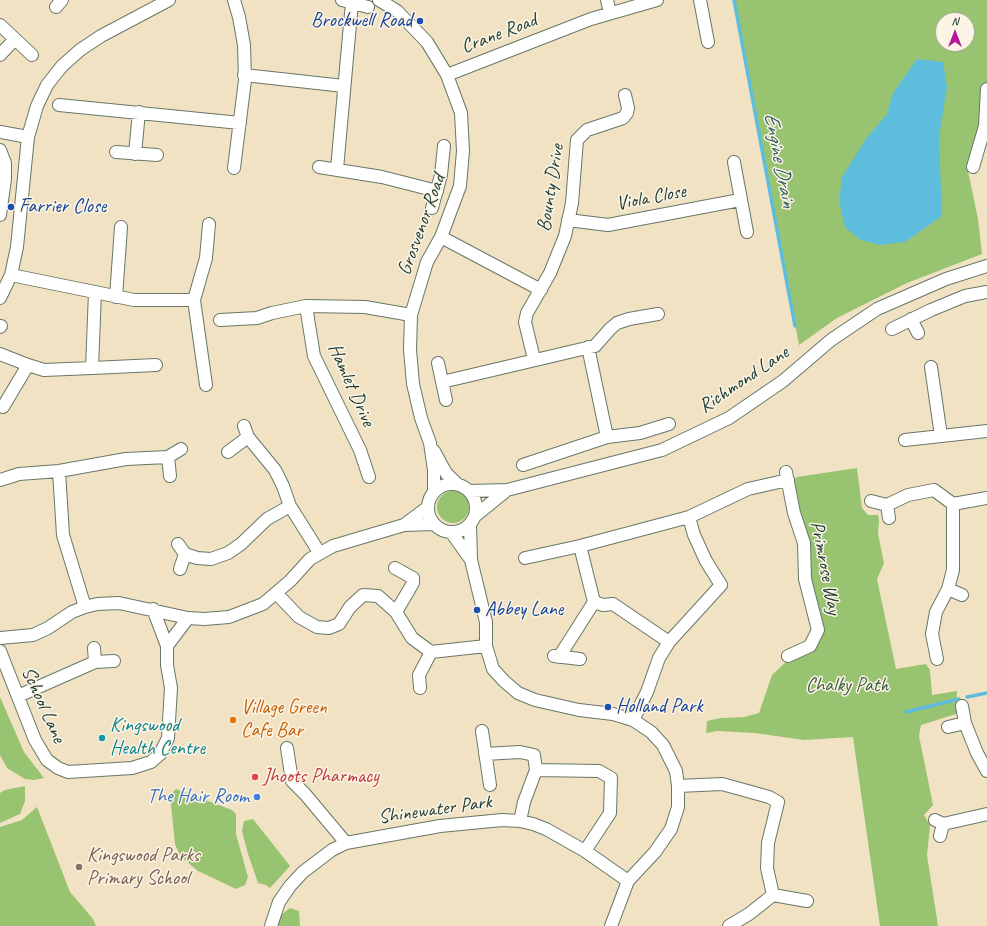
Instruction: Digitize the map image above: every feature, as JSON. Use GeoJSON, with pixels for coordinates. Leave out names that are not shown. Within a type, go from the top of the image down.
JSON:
{"type":"FeatureCollection","features":[{"type":"Feature","properties":{"kind":"street"},"geometry":{"type":"LineString","coordinates":[[0,298],[12,275],[17,247],[28,137],[37,106],[47,85],[62,66],[80,50],[147,5],[169,0]]}},
{"type":"Feature","properties":{"kind":"street"},"geometry":{"type":"LineString","coordinates":[[234,0],[244,45],[244,75],[234,168]]}},
{"type":"Feature","properties":{"kind":"street","name":"Grosvenor Road"},"geometry":{"type":"LineString","coordinates":[[379,0],[397,11],[427,42],[447,75],[461,113],[463,151],[460,186],[441,237],[427,262],[411,315],[410,350],[413,384],[421,418],[430,443],[446,473],[457,484]]}},
{"type":"Feature","properties":{"kind":"street"},"geometry":{"type":"LineString","coordinates":[[606,0],[610,13]]}},
{"type":"Feature","properties":{"kind":"street","name":"Crane Road"},"geometry":{"type":"LineString","coordinates":[[447,75],[610,13],[657,0]]}},
{"type":"Feature","properties":{"kind":"street"},"geometry":{"type":"LineString","coordinates":[[700,0],[708,42]]}},
{"type":"Feature","properties":{"kind":"street"},"geometry":{"type":"LineString","coordinates":[[337,169],[344,86],[347,1],[368,7]]}},
{"type":"Feature","properties":{"kind":"street"},"geometry":{"type":"LineString","coordinates":[[0,25],[32,56]]}},
{"type":"Feature","properties":{"kind":"street"},"geometry":{"type":"LineString","coordinates":[[0,55],[15,39]]}},
{"type":"Feature","properties":{"kind":"street"},"geometry":{"type":"LineString","coordinates":[[244,75],[344,86]]}},
{"type":"Feature","properties":{"kind":"street"},"geometry":{"type":"LineString","coordinates":[[973,167],[985,136],[987,89]]}},
{"type":"Feature","properties":{"kind":"street","name":"Bounty Drive"},"geometry":{"type":"LineString","coordinates":[[534,359],[525,322],[527,313],[541,290],[562,242],[568,220],[576,169],[577,140],[587,130],[624,118],[628,108],[625,95]]}},
{"type":"Feature","properties":{"kind":"street"},"geometry":{"type":"LineString","coordinates":[[59,104],[240,123]]}},
{"type":"Feature","properties":{"kind":"street"},"geometry":{"type":"LineString","coordinates":[[135,154],[139,112]]}},
{"type":"Feature","properties":{"kind":"street"},"geometry":{"type":"LineString","coordinates":[[0,132],[28,137]]}},
{"type":"Feature","properties":{"kind":"street"},"geometry":{"type":"LineString","coordinates":[[432,208],[441,175],[444,146]]}},
{"type":"Feature","properties":{"kind":"street"},"geometry":{"type":"LineString","coordinates":[[0,150],[5,164],[5,179],[0,215]]}},
{"type":"Feature","properties":{"kind":"street"},"geometry":{"type":"LineString","coordinates":[[116,152],[157,155]]}},
{"type":"Feature","properties":{"kind":"street"},"geometry":{"type":"LineString","coordinates":[[734,162],[747,232]]}},
{"type":"Feature","properties":{"kind":"street"},"geometry":{"type":"LineString","coordinates":[[318,167],[337,169],[406,182],[437,191]]}},
{"type":"Feature","properties":{"kind":"street","name":"Viola Close"},"geometry":{"type":"LineString","coordinates":[[568,220],[608,225],[740,200]]}},
{"type":"Feature","properties":{"kind":"street"},"geometry":{"type":"LineString","coordinates":[[206,385],[194,300],[206,258],[209,224]]}},
{"type":"Feature","properties":{"kind":"street"},"geometry":{"type":"LineString","coordinates":[[116,296],[122,227]]}},
{"type":"Feature","properties":{"kind":"street"},"geometry":{"type":"LineString","coordinates":[[441,237],[541,290]]}},
{"type":"Feature","properties":{"kind":"street","name":"Richmond Lane"},"geometry":{"type":"LineString","coordinates":[[469,491],[507,490],[662,450],[729,418],[784,380],[831,340],[876,309],[946,279],[987,266]]}},
{"type":"Feature","properties":{"kind":"street"},"geometry":{"type":"LineString","coordinates":[[12,275],[134,300],[194,300]]}},
{"type":"Feature","properties":{"kind":"street"},"geometry":{"type":"LineString","coordinates":[[92,368],[94,292]]}},
{"type":"Feature","properties":{"kind":"street"},"geometry":{"type":"LineString","coordinates":[[892,329],[911,319],[965,296],[987,292]]}},
{"type":"Feature","properties":{"kind":"street"},"geometry":{"type":"LineString","coordinates":[[220,320],[257,318],[272,313],[306,306],[364,307],[411,315]]}},
{"type":"Feature","properties":{"kind":"street","name":"Hamlet Drive"},"geometry":{"type":"LineString","coordinates":[[306,306],[314,356],[360,450],[370,477]]}},
{"type":"Feature","properties":{"kind":"street"},"geometry":{"type":"LineString","coordinates":[[442,382],[534,359],[595,346],[610,328],[624,320],[658,314]]}},
{"type":"Feature","properties":{"kind":"street"},"geometry":{"type":"LineString","coordinates":[[911,319],[918,333]]}},
{"type":"Feature","properties":{"kind":"street"},"geometry":{"type":"LineString","coordinates":[[588,347],[607,437]]}},
{"type":"Feature","properties":{"kind":"street"},"geometry":{"type":"LineString","coordinates":[[0,354],[28,366],[44,370],[156,366]]}},
{"type":"Feature","properties":{"kind":"street"},"geometry":{"type":"LineString","coordinates":[[438,363],[446,400]]}},
{"type":"Feature","properties":{"kind":"street"},"geometry":{"type":"LineString","coordinates":[[3,407],[28,366]]}},
{"type":"Feature","properties":{"kind":"street"},"geometry":{"type":"LineString","coordinates":[[931,367],[941,436]]}},
{"type":"Feature","properties":{"kind":"street"},"geometry":{"type":"LineString","coordinates":[[523,465],[607,437],[640,433],[669,424]]}},
{"type":"Feature","properties":{"kind":"street"},"geometry":{"type":"LineString","coordinates":[[244,426],[248,437],[274,470],[283,486],[290,506],[319,552]]}},
{"type":"Feature","properties":{"kind":"street"},"geometry":{"type":"LineString","coordinates":[[906,440],[987,431]]}},
{"type":"Feature","properties":{"kind":"street"},"geometry":{"type":"LineString","coordinates":[[228,452],[248,437]]}},
{"type":"Feature","properties":{"kind":"street","name":"Grosvenor Road"},"geometry":{"type":"LineString","coordinates":[[430,443],[434,470],[434,491]]}},
{"type":"Feature","properties":{"kind":"street"},"geometry":{"type":"LineString","coordinates":[[0,480],[19,474],[59,471],[126,459],[168,458],[181,449]]}},
{"type":"Feature","properties":{"kind":"street"},"geometry":{"type":"LineString","coordinates":[[168,458],[170,476]]}},
{"type":"Feature","properties":{"kind":"street"},"geometry":{"type":"LineString","coordinates":[[59,471],[62,535],[85,606]]}},
{"type":"Feature","properties":{"kind":"street","name":"Primrose Way"},"geometry":{"type":"LineString","coordinates":[[689,517],[748,490],[787,476],[794,513],[804,543],[805,579],[818,630],[810,646],[788,656]]}},
{"type":"Feature","properties":{"kind":"street"},"geometry":{"type":"LineString","coordinates":[[472,520],[461,530],[450,532],[434,524],[428,508],[434,491],[445,485],[457,484],[469,491],[474,498],[476,507],[472,520],[471,560],[486,622],[486,646],[493,669],[518,693],[542,702],[613,714],[633,720],[651,732],[662,745],[676,771],[678,807],[672,829],[655,852],[628,881],[611,926]]}},
{"type":"Feature","properties":{"kind":"street","name":"Richmond Lane"},"geometry":{"type":"LineString","coordinates":[[472,520],[507,490]]}},
{"type":"Feature","properties":{"kind":"street"},"geometry":{"type":"LineString","coordinates":[[871,501],[887,505],[908,495],[934,490],[953,504],[987,498]]}},
{"type":"Feature","properties":{"kind":"street"},"geometry":{"type":"LineString","coordinates":[[937,659],[932,634],[936,612],[948,589],[953,570],[953,504]]}},
{"type":"Feature","properties":{"kind":"street"},"geometry":{"type":"LineString","coordinates":[[887,505],[889,518]]}},
{"type":"Feature","properties":{"kind":"street"},"geometry":{"type":"LineString","coordinates":[[180,569],[181,549],[196,558],[211,559],[228,553],[241,544],[268,519],[290,506]]}},
{"type":"Feature","properties":{"kind":"street"},"geometry":{"type":"LineString","coordinates":[[404,525],[428,508]]}},
{"type":"Feature","properties":{"kind":"street"},"geometry":{"type":"LineString","coordinates":[[525,558],[580,546],[689,517],[694,535],[706,561],[721,585],[669,642],[659,658],[647,692],[633,720]]}},
{"type":"Feature","properties":{"kind":"street"},"geometry":{"type":"LineString","coordinates":[[0,638],[33,635],[85,606],[119,603],[153,609],[188,618],[204,619],[229,617],[263,604],[277,594],[290,582],[299,570],[319,552],[333,546],[404,525],[434,524]]}},
{"type":"Feature","properties":{"kind":"street"},"geometry":{"type":"LineString","coordinates":[[450,532],[471,560]]}},
{"type":"Feature","properties":{"kind":"street"},"geometry":{"type":"LineString","coordinates":[[580,546],[594,602],[556,657],[580,659]]}},
{"type":"Feature","properties":{"kind":"street"},"geometry":{"type":"LineString","coordinates":[[395,568],[413,578],[413,583],[396,612]]}},
{"type":"Feature","properties":{"kind":"street"},"geometry":{"type":"LineString","coordinates":[[948,589],[962,595]]}},
{"type":"Feature","properties":{"kind":"street"},"geometry":{"type":"LineString","coordinates":[[277,594],[299,617],[317,627],[329,628],[339,624],[350,608],[363,595],[378,596],[396,612],[412,638],[431,652],[486,646]]}},
{"type":"Feature","properties":{"kind":"street"},"geometry":{"type":"LineString","coordinates":[[594,602],[603,605],[613,604],[669,642]]}},
{"type":"Feature","properties":{"kind":"street","name":"School Lane"},"geometry":{"type":"LineString","coordinates":[[0,651],[10,681],[18,696],[35,740],[47,760],[58,768],[68,772],[132,768],[150,762],[160,754],[168,738],[171,688],[167,664],[167,646],[153,609]]}},
{"type":"Feature","properties":{"kind":"street"},"geometry":{"type":"LineString","coordinates":[[167,646],[188,618]]}},
{"type":"Feature","properties":{"kind":"street"},"geometry":{"type":"LineString","coordinates":[[94,648],[95,662]]}},
{"type":"Feature","properties":{"kind":"street"},"geometry":{"type":"LineString","coordinates":[[420,688],[418,675],[431,652]]}},
{"type":"Feature","properties":{"kind":"street"},"geometry":{"type":"LineString","coordinates":[[18,696],[95,662],[114,661]]}},
{"type":"Feature","properties":{"kind":"street"},"geometry":{"type":"LineString","coordinates":[[962,706],[965,723],[977,753],[987,771]]}},
{"type":"Feature","properties":{"kind":"street"},"geometry":{"type":"LineString","coordinates":[[948,727],[965,723]]}},
{"type":"Feature","properties":{"kind":"street"},"geometry":{"type":"LineString","coordinates":[[482,731],[490,785]]}},
{"type":"Feature","properties":{"kind":"street"},"geometry":{"type":"LineString","coordinates":[[287,748],[292,781],[305,794],[346,843]]}},
{"type":"Feature","properties":{"kind":"street"},"geometry":{"type":"LineString","coordinates":[[485,754],[520,752],[534,755],[536,770],[524,802],[520,821]]}},
{"type":"Feature","properties":{"kind":"street"},"geometry":{"type":"LineString","coordinates":[[536,770],[599,771],[611,778],[610,813],[585,851]]}},
{"type":"Feature","properties":{"kind":"street"},"geometry":{"type":"LineString","coordinates":[[678,786],[722,784],[769,797],[778,802],[768,843],[767,868],[773,895]]}},
{"type":"Feature","properties":{"kind":"street"},"geometry":{"type":"LineString","coordinates":[[940,836],[939,822],[987,814]]}},
{"type":"Feature","properties":{"kind":"street","name":"Shinewater Park"},"geometry":{"type":"LineString","coordinates":[[271,926],[280,902],[290,886],[316,862],[346,843],[440,826],[502,820],[520,821],[546,829],[585,851],[628,881]]}},
{"type":"Feature","properties":{"kind":"street"},"geometry":{"type":"LineString","coordinates":[[773,895],[807,902]]}},
{"type":"Feature","properties":{"kind":"street"},"geometry":{"type":"LineString","coordinates":[[729,926],[749,914],[773,895]]}},
{"type":"Feature","properties":{"kind":"green space"},"geometry":{"type":"Polygon","coordinates":[[[734,0],[987,0],[987,89],[985,126],[967,166],[978,219],[982,254],[907,283],[837,318],[799,345],[734,0]]]}},
{"type":"Feature","properties":{"kind":"green space","name":"Chalky Path"},"geometry":{"type":"Polygon","coordinates":[[[857,468],[862,508],[868,515],[878,515],[878,534],[884,563],[877,579],[896,669],[926,664],[930,670],[932,695],[957,691],[956,714],[921,725],[919,736],[933,805],[924,815],[930,825],[927,855],[938,926],[880,926],[853,737],[804,740],[755,733],[717,731],[706,733],[707,721],[721,718],[744,717],[759,713],[772,675],[820,630],[792,482],[797,477],[857,468]]]}},
{"type":"Feature","properties":{"kind":"green space"},"geometry":{"type":"Polygon","coordinates":[[[453,491],[464,496],[469,507],[464,518],[453,523],[442,518],[437,507],[442,496],[453,491]]]}},
{"type":"Feature","properties":{"kind":"green space"},"geometry":{"type":"Polygon","coordinates":[[[0,697],[24,752],[44,778],[34,780],[25,779],[7,768],[0,755],[0,697]]]}},
{"type":"Feature","properties":{"kind":"green space"},"geometry":{"type":"Polygon","coordinates":[[[25,786],[25,801],[20,814],[0,823],[0,793],[5,790],[25,786]]]}},
{"type":"Feature","properties":{"kind":"green space"},"geometry":{"type":"Polygon","coordinates":[[[176,789],[232,810],[236,814],[236,834],[248,877],[245,885],[236,889],[198,871],[180,856],[175,844],[170,795],[176,789]]]}},
{"type":"Feature","properties":{"kind":"green space"},"geometry":{"type":"Polygon","coordinates":[[[37,807],[70,892],[93,919],[96,926],[0,926],[0,827],[22,820],[37,807]]]}},
{"type":"Feature","properties":{"kind":"green space"},"geometry":{"type":"Polygon","coordinates":[[[253,819],[290,866],[270,888],[266,885],[258,883],[242,831],[244,821],[253,819]]]}},
{"type":"Feature","properties":{"kind":"green space"},"geometry":{"type":"Polygon","coordinates":[[[290,908],[299,911],[300,926],[277,926],[281,915],[290,908]]]}},
{"type":"Feature","properties":{"kind":"water"},"geometry":{"type":"Polygon","coordinates":[[[917,59],[943,62],[947,87],[939,137],[942,216],[905,242],[879,245],[859,239],[845,227],[839,202],[842,177],[866,139],[887,114],[893,93],[917,59]]]}},
{"type":"Feature","properties":{"kind":"waterway","name":"Engine Drain"},"geometry":{"type":"LineString","coordinates":[[734,0],[795,326]]}},
{"type":"Feature","properties":{"kind":"waterway"},"geometry":{"type":"LineString","coordinates":[[967,697],[987,693]]}},
{"type":"Feature","properties":{"kind":"waterway"},"geometry":{"type":"LineString","coordinates":[[906,712],[959,699]]}},
{"type":"Feature","properties":{"kind":"place","name":"Brockwell Road"},"geometry":{"type":"Point","coordinates":[420,21]}},
{"type":"Feature","properties":{"kind":"place","name":"Farrier Close"},"geometry":{"type":"Point","coordinates":[11,207]}},
{"type":"Feature","properties":{"kind":"place","name":"Abbey Lane"},"geometry":{"type":"Point","coordinates":[477,610]}},
{"type":"Feature","properties":{"kind":"place","name":"Holland Park"},"geometry":{"type":"Point","coordinates":[608,707]}},
{"type":"Feature","properties":{"kind":"place","name":"Village Green Cafe Bar"},"geometry":{"type":"Point","coordinates":[233,720]}},
{"type":"Feature","properties":{"kind":"place","name":"Kingswood Health Centre"},"geometry":{"type":"Point","coordinates":[102,738]}},
{"type":"Feature","properties":{"kind":"place","name":"Jhoots Pharmacy"},"geometry":{"type":"Point","coordinates":[255,777]}},
{"type":"Feature","properties":{"kind":"place","name":"The Hair Room"},"geometry":{"type":"Point","coordinates":[257,797]}},
{"type":"Feature","properties":{"kind":"place","name":"Kingswood Parks Primary School"},"geometry":{"type":"Point","coordinates":[79,867]}}]}
